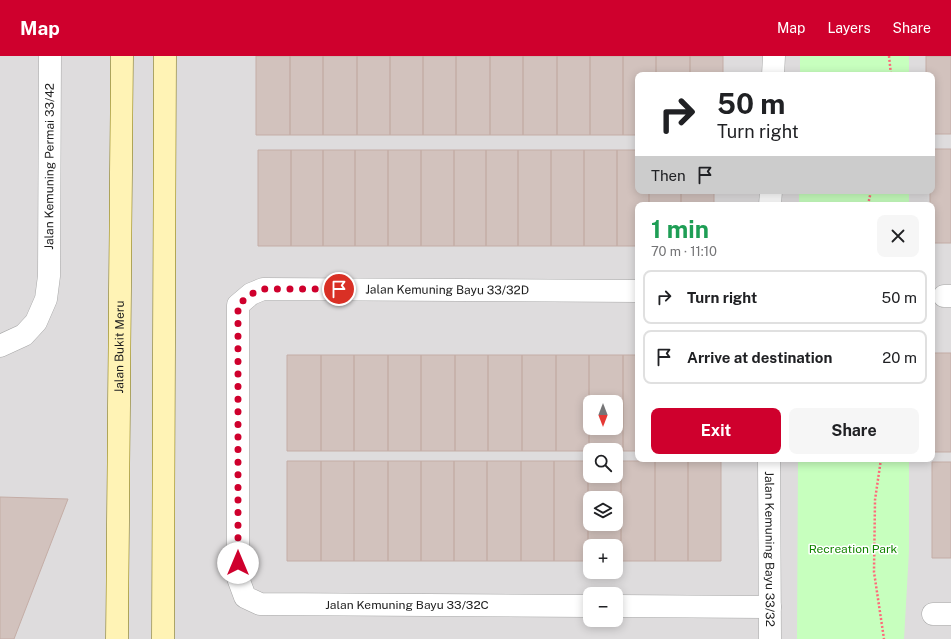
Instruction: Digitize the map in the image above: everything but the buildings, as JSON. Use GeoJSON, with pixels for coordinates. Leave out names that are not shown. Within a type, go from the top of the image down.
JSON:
{"type":"FeatureCollection","features":[{"type":"Feature","properties":{"kind":"main road","name":"Jalan Bukit Meru"},"geometry":{"type":"LineString","coordinates":[[118,639],[122,56]]}},
{"type":"Feature","properties":{"kind":"main road"},"geometry":{"type":"LineString","coordinates":[[163,639],[164,56]]}},
{"type":"Feature","properties":{"kind":"street","name":"Jalan Kemuning Permai 33/42"},"geometry":{"type":"LineString","coordinates":[[0,346],[24,335],[36,322],[46,299],[49,276],[50,56]]}},
{"type":"Feature","properties":{"kind":"street"},"geometry":{"type":"LineString","coordinates":[[773,72],[774,56]]}},
{"type":"Feature","properties":{"kind":"street","name":"Jalan Kemuning Bayu 33/32D"},"geometry":{"type":"LineString","coordinates":[[238,578],[238,305],[251,294],[263,289],[635,291]]}},
{"type":"Feature","properties":{"kind":"street","name":"Jalan Kemuning Bayu 33/32"},"geometry":{"type":"LineString","coordinates":[[769,462],[770,639]]}},
{"type":"Feature","properties":{"kind":"street","name":"Jalan Kemuning Bayu 33/32C"},"geometry":{"type":"LineString","coordinates":[[238,578],[245,597],[260,604],[583,606]]}},
{"type":"Feature","properties":{"kind":"street"},"geometry":{"type":"LineString","coordinates":[[623,606],[770,607]]}},
{"type":"Feature","properties":{"kind":"path"},"geometry":{"type":"LineString","coordinates":[[889,56],[891,72]]}},
{"type":"Feature","properties":{"kind":"path"},"geometry":{"type":"LineString","coordinates":[[881,462],[875,500],[874,572],[884,639]]}},
{"type":"Feature","properties":{"kind":"shaded area"},"geometry":{"type":"Polygon","coordinates":[[[0,56],[951,56],[951,639],[0,639],[0,56]]]}},
{"type":"Feature","properties":{"kind":"green space"},"geometry":{"type":"Polygon","coordinates":[[[800,56],[909,56],[909,72],[800,72],[800,56]]]}},
{"type":"Feature","properties":{"kind":"green space"},"geometry":{"type":"Polygon","coordinates":[[[799,194],[909,194],[909,202],[799,202],[799,194]]]}},
{"type":"Feature","properties":{"kind":"green space","name":"Recreation Park"},"geometry":{"type":"Polygon","coordinates":[[[798,462],[909,462],[909,551],[904,639],[797,639],[798,462]]]}},
{"type":"Feature","properties":{"kind":"route"},"geometry":{"type":"LineString","coordinates":[[238,563],[238,305],[251,294],[263,289],[339,289]]}}]}
